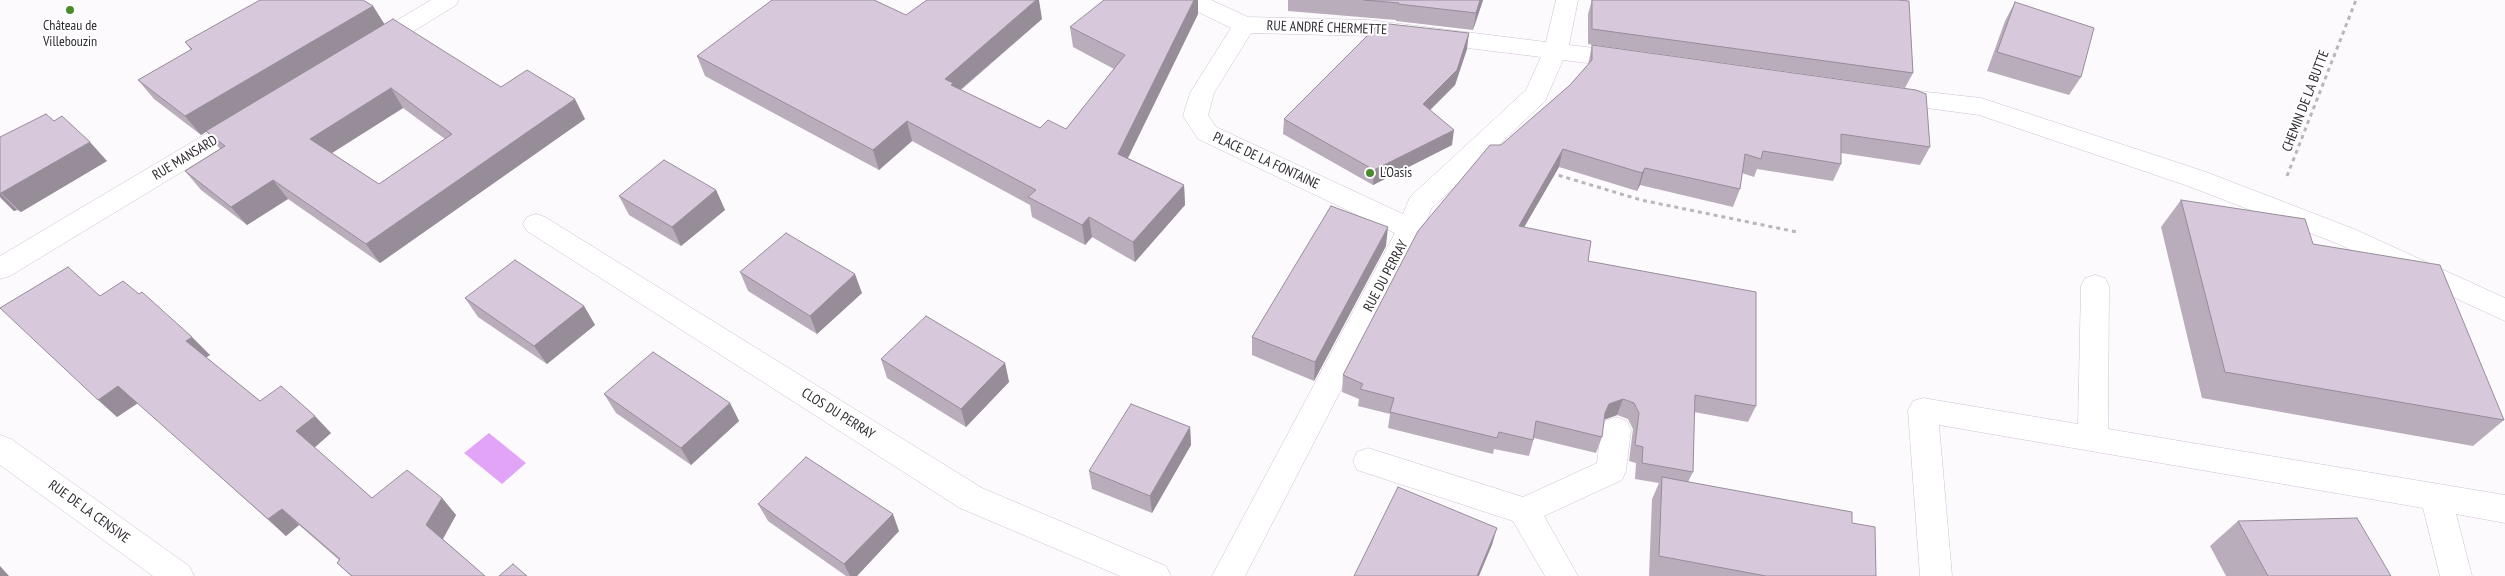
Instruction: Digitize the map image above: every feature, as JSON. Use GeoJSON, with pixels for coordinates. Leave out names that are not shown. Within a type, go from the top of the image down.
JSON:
{"type":"FeatureCollection","features":[{"type":"Feature","properties":{"kind":"street"},"geometry":{"type":"LineString","coordinates":[[355,56],[448,0]]}},
{"type":"Feature","properties":{"kind":"street","name":"RUE ANDRÉ CHERMETTE"},"geometry":{"type":"LineString","coordinates":[[1192,0],[1244,25],[1369,28],[1556,49],[1652,63]]}},
{"type":"Feature","properties":{"kind":"street","name":"RUE DU PERRAY"},"geometry":{"type":"LineString","coordinates":[[1228,576],[1411,229],[1419,204],[1536,95],[1556,49],[1567,0]]}},
{"type":"Feature","properties":{"kind":"street","name":"PLACE DE LA FONTAINE"},"geometry":{"type":"LineString","coordinates":[[1244,25],[1202,93],[1194,116],[1207,133],[1411,229]]}},
{"type":"Feature","properties":{"kind":"street"},"geometry":{"type":"LineString","coordinates":[[1864,93],[1981,107],[2197,179],[2345,236],[2505,310]]}},
{"type":"Feature","properties":{"kind":"street","name":"RUE MANSARD"},"geometry":{"type":"LineString","coordinates":[[0,269],[262,112]]}},
{"type":"Feature","properties":{"kind":"street","name":"CLOS DU PERRAY"},"geometry":{"type":"LineString","coordinates":[[536,224],[971,498],[1155,576]]}},
{"type":"Feature","properties":{"kind":"street"},"geometry":{"type":"LineString","coordinates":[[2093,439],[2095,286]]}},
{"type":"Feature","properties":{"kind":"street"},"geometry":{"type":"LineString","coordinates":[[1936,576],[1923,410],[2505,509]]}},
{"type":"Feature","properties":{"kind":"street"},"geometry":{"type":"LineString","coordinates":[[1368,461],[1524,510],[1612,471],[1616,430]]}},
{"type":"Feature","properties":{"kind":"street","name":"RUE DE LA CENSIVE"},"geometry":{"type":"LineString","coordinates":[[0,448],[178,576]]}},
{"type":"Feature","properties":{"kind":"street"},"geometry":{"type":"LineString","coordinates":[[2435,497],[2454,562],[2456,576]]}},
{"type":"Feature","properties":{"kind":"street"},"geometry":{"type":"LineString","coordinates":[[1524,510],[1562,576]]}},
{"type":"Feature","properties":{"kind":"path","name":"CHEMIN DE LA BUTTE"},"geometry":{"type":"LineString","coordinates":[[2274,208],[2356,0]]}},
{"type":"Feature","properties":{"kind":"path"},"geometry":{"type":"LineString","coordinates":[[1550,172],[1641,200],[1796,232]]}},
{"type":"Feature","properties":{"kind":"shaded area"},"geometry":{"type":"Polygon","coordinates":[[[489,433],[526,463],[502,484],[464,453],[489,433]]]}},
{"type":"Feature","properties":{"kind":"building"},"geometry":{"type":"Polygon","coordinates":[[[260,0],[363,0],[373,6],[185,116],[138,80],[192,49],[185,42],[260,0]]]}},
{"type":"Feature","properties":{"kind":"building"},"geometry":{"type":"Polygon","coordinates":[[[772,0],[874,0],[906,15],[927,0],[1036,0],[945,79],[953,83],[951,85],[1040,128],[1048,120],[1066,129],[1125,55],[1070,27],[1104,0],[1194,0],[1118,154],[1184,185],[1133,242],[1089,217],[1082,225],[1028,197],[1036,190],[907,121],[873,150],[697,56],[772,0]]]}},
{"type":"Feature","properties":{"kind":"building"},"geometry":{"type":"Polygon","coordinates":[[[1364,0],[1480,0],[1476,13],[1364,0]]]}},
{"type":"Feature","properties":{"kind":"building"},"geometry":{"type":"Polygon","coordinates":[[[1592,0],[1909,1],[1913,73],[1592,29],[1592,0]]]}},
{"type":"Feature","properties":{"kind":"building"},"geometry":{"type":"Polygon","coordinates":[[[2015,2],[2094,28],[2081,77],[1997,52],[2015,2]]]}},
{"type":"Feature","properties":{"kind":"building"},"geometry":{"type":"Polygon","coordinates":[[[393,19],[501,87],[527,70],[575,99],[366,244],[273,180],[231,207],[185,171],[225,146],[206,131],[393,19]],[[391,88],[310,139],[379,184],[452,134],[391,88]]]}},
{"type":"Feature","properties":{"kind":"building"},"geometry":{"type":"Polygon","coordinates":[[[1380,23],[1469,33],[1457,70],[1423,104],[1454,130],[1374,170],[1284,119],[1380,23]]]}},
{"type":"Feature","properties":{"kind":"building"},"geometry":{"type":"Polygon","coordinates":[[[1592,45],[1916,90],[1926,94],[1930,147],[1841,134],[1841,164],[1763,151],[1761,159],[1745,154],[1740,189],[1645,168],[1642,173],[1563,149],[1519,226],[1591,241],[1588,261],[1756,292],[1756,406],[1695,395],[1693,472],[1642,463],[1643,447],[1635,445],[1639,413],[1634,403],[1623,399],[1609,404],[1605,413],[1602,437],[1536,421],[1533,440],[1499,432],[1497,438],[1390,412],[1394,398],[1360,389],[1363,384],[1343,375],[1418,231],[1490,145],[1501,145],[1570,85],[1592,60],[1592,45]]]}},
{"type":"Feature","properties":{"kind":"building"},"geometry":{"type":"Polygon","coordinates":[[[46,114],[54,121],[62,116],[90,142],[0,193],[0,137],[46,114]]]}},
{"type":"Feature","properties":{"kind":"building"},"geometry":{"type":"Polygon","coordinates":[[[664,160],[716,190],[672,227],[619,196],[664,160]]]}},
{"type":"Feature","properties":{"kind":"building"},"geometry":{"type":"Polygon","coordinates":[[[2181,200],[2305,219],[2313,244],[2440,265],[2504,420],[2225,372],[2181,200]]]}},
{"type":"Feature","properties":{"kind":"building"},"geometry":{"type":"Polygon","coordinates":[[[1331,206],[1388,227],[1315,362],[1252,337],[1331,206]]]}},
{"type":"Feature","properties":{"kind":"building"},"geometry":{"type":"Polygon","coordinates":[[[786,233],[855,274],[810,316],[740,272],[786,233]]]}},
{"type":"Feature","properties":{"kind":"building"},"geometry":{"type":"Polygon","coordinates":[[[515,260],[584,306],[534,346],[465,298],[515,260]]]}},
{"type":"Feature","properties":{"kind":"building"},"geometry":{"type":"Polygon","coordinates":[[[68,267],[100,296],[123,281],[139,294],[142,292],[192,337],[186,341],[260,401],[281,386],[315,416],[296,431],[372,498],[407,470],[442,498],[426,525],[485,576],[352,576],[337,563],[340,559],[282,509],[268,519],[118,386],[98,400],[0,308],[68,267]]]}},
{"type":"Feature","properties":{"kind":"building"},"geometry":{"type":"Polygon","coordinates":[[[926,316],[1005,363],[961,409],[881,359],[926,316]]]}},
{"type":"Feature","properties":{"kind":"building"},"geometry":{"type":"Polygon","coordinates":[[[653,352],[730,403],[681,448],[604,394],[653,352]]]}},
{"type":"Feature","properties":{"kind":"building"},"geometry":{"type":"Polygon","coordinates":[[[1131,404],[1190,427],[1150,496],[1089,471],[1131,404]]]}},
{"type":"Feature","properties":{"kind":"building"},"geometry":{"type":"Polygon","coordinates":[[[806,457],[893,514],[844,564],[758,504],[806,457]]]}},
{"type":"Feature","properties":{"kind":"building"},"geometry":{"type":"Polygon","coordinates":[[[1662,477],[1852,512],[1852,523],[1875,527],[1876,576],[1766,576],[1659,556],[1662,477]]]}},
{"type":"Feature","properties":{"kind":"building"},"geometry":{"type":"Polygon","coordinates":[[[1398,487],[1497,528],[1477,576],[1354,576],[1398,487]]]}},
{"type":"Feature","properties":{"kind":"building"},"geometry":{"type":"Polygon","coordinates":[[[2357,518],[2391,576],[2268,576],[2238,521],[2357,518]]]}},
{"type":"Feature","properties":{"kind":"building"},"geometry":{"type":"Polygon","coordinates":[[[513,564],[527,576],[499,576],[513,564]]]}},
{"type":"Feature","properties":{"kind":"place","name":"Château de Villebouzin"},"geometry":{"type":"Point","coordinates":[70,10]}},
{"type":"Feature","properties":{"kind":"place","name":"L’Oasis"},"geometry":{"type":"Point","coordinates":[1370,173]}}]}
